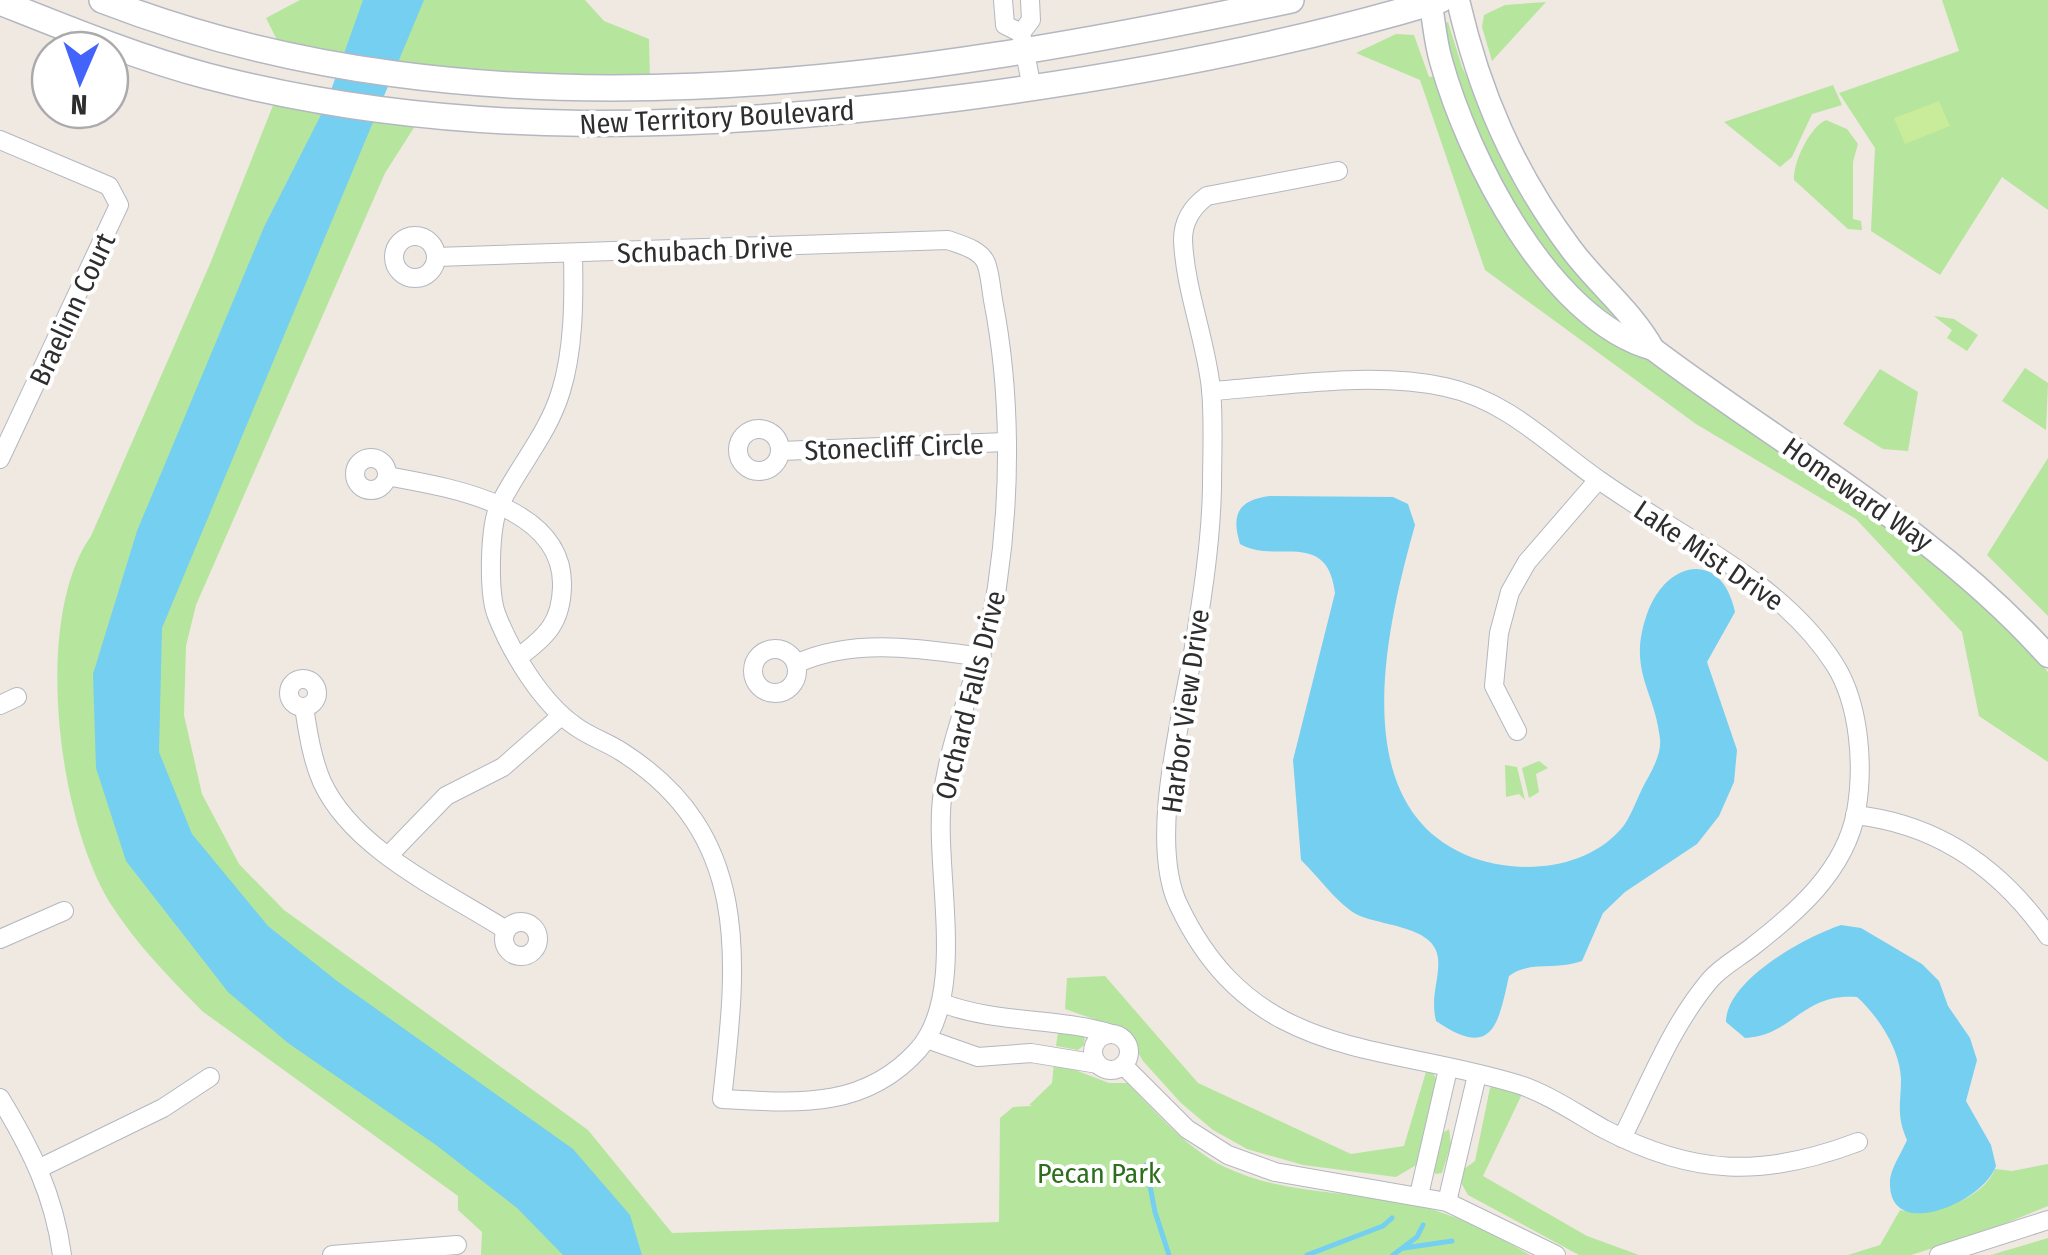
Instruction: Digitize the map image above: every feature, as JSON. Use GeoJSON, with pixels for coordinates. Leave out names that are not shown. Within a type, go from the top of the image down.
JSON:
{"type":"FeatureCollection","features":[{"type":"Feature","properties":{"kind":"main road","name":"New Territory Boulevard"},"geometry":{"type":"LineString","coordinates":[[102,0],[192,30],[324,62],[418,77],[541,87],[693,88],[1023,43],[1292,0]]}},
{"type":"Feature","properties":{"kind":"main road","name":"New Territory Boulevard"},"geometry":{"type":"LineString","coordinates":[[0,2],[124,51],[206,76],[308,97],[396,112],[492,122],[627,127],[803,116],[1032,88],[1249,48],[1433,1]]}},
{"type":"Feature","properties":{"kind":"street"},"geometry":{"type":"LineString","coordinates":[[1002,0],[1005,25],[1023,43]]}},
{"type":"Feature","properties":{"kind":"street"},"geometry":{"type":"LineString","coordinates":[[1030,0],[1031,20],[1023,43],[1032,88]]}},
{"type":"Feature","properties":{"kind":"street","name":"Homeward Way"},"geometry":{"type":"LineString","coordinates":[[1458,0],[1484,96],[1519,170],[1571,250],[1642,328],[1653,349]]}},
{"type":"Feature","properties":{"kind":"street","name":"Homeward Way"},"geometry":{"type":"LineString","coordinates":[[1433,1],[1440,58],[1456,107],[1514,222],[1577,303],[1628,342],[1653,349],[1932,544],[1996,601],[2048,656]]}},
{"type":"Feature","properties":{"kind":"street","name":"Braelinn Court"},"geometry":{"type":"LineString","coordinates":[[0,140],[109,186],[119,205],[0,458]]}},
{"type":"Feature","properties":{"kind":"street","name":"Harbor View Drive"},"geometry":{"type":"LineString","coordinates":[[1338,171],[1207,196],[1192,206],[1183,238],[1211,390],[1212,492],[1205,572],[1169,792],[1170,870],[1176,902],[1213,962],[1252,999],[1299,1031],[1362,1052],[1520,1085],[1660,1156],[1758,1168],[1808,1161],[1858,1142]]}},
{"type":"Feature","properties":{"kind":"street","name":"Schubach Drive"},"geometry":{"type":"LineString","coordinates":[[436,258],[948,240],[972,248]]}},
{"type":"Feature","properties":{"kind":"street","name":"Orchard Falls Drive"},"geometry":{"type":"LineString","coordinates":[[562,716],[622,751],[665,784],[705,835],[726,882],[732,942],[722,1099],[819,1102],[854,1095],[896,1071],[927,1038],[942,1004],[942,797],[982,657],[997,587],[1006,442],[998,324],[985,260],[972,248]]}},
{"type":"Feature","properties":{"kind":"street"},"geometry":{"type":"LineString","coordinates":[[389,854],[446,796],[503,767],[562,716],[496,614],[491,561],[498,506],[541,442],[562,388],[574,294],[572,255]]}},
{"type":"Feature","properties":{"kind":"street","name":"Lake Mist Drive"},"geometry":{"type":"LineString","coordinates":[[1211,390],[1331,383],[1442,386],[1498,404],[1598,480],[1783,605],[1836,667],[1852,708],[1859,756],[1856,814],[1824,882],[1795,912],[1712,977],[1679,1022],[1622,1138]]}},
{"type":"Feature","properties":{"kind":"street","name":"Stonecliff Circle"},"geometry":{"type":"LineString","coordinates":[[781,451],[1006,442]]}},
{"type":"Feature","properties":{"kind":"street"},"geometry":{"type":"LineString","coordinates":[[387,476],[456,488],[498,506],[534,526],[553,550],[563,581],[560,614],[546,636],[520,656]]}},
{"type":"Feature","properties":{"kind":"street"},"geometry":{"type":"LineString","coordinates":[[1518,731],[1494,686],[1499,633],[1510,592],[1526,562],[1598,480]]}},
{"type":"Feature","properties":{"kind":"street"},"geometry":{"type":"LineString","coordinates":[[796,664],[812,656],[868,647],[982,657]]}},
{"type":"Feature","properties":{"kind":"street"},"geometry":{"type":"LineString","coordinates":[[304,708],[322,782],[340,811],[389,854],[506,930]]}},
{"type":"Feature","properties":{"kind":"street"},"geometry":{"type":"LineString","coordinates":[[1856,814],[1888,818],[1940,838],[1988,867],[2027,906],[2048,936]]}},
{"type":"Feature","properties":{"kind":"street"},"geometry":{"type":"LineString","coordinates":[[0,939],[64,911]]}},
{"type":"Feature","properties":{"kind":"street"},"geometry":{"type":"LineString","coordinates":[[942,1004],[994,1018],[1072,1021],[1112,1034],[1128,1046],[1123,1066]]}},
{"type":"Feature","properties":{"kind":"street"},"geometry":{"type":"LineString","coordinates":[[1098,1064],[1094,1045],[1112,1034]]}},
{"type":"Feature","properties":{"kind":"street"},"geometry":{"type":"LineString","coordinates":[[927,1038],[978,1057],[1031,1052],[1098,1064],[1110,1070],[1123,1066]]}},
{"type":"Feature","properties":{"kind":"street"},"geometry":{"type":"LineString","coordinates":[[1123,1066],[1187,1129],[1228,1154],[1275,1172],[1447,1202],[1556,1255]]}},
{"type":"Feature","properties":{"kind":"street"},"geometry":{"type":"LineString","coordinates":[[1419,1195],[1448,1069]]}},
{"type":"Feature","properties":{"kind":"street"},"geometry":{"type":"LineString","coordinates":[[1447,1202],[1477,1074]]}},
{"type":"Feature","properties":{"kind":"street"},"geometry":{"type":"LineString","coordinates":[[40,1168],[163,1108],[210,1078]]}},
{"type":"Feature","properties":{"kind":"street"},"geometry":{"type":"LineString","coordinates":[[0,1098],[40,1168],[52,1199],[62,1255]]}},
{"type":"Feature","properties":{"kind":"street"},"geometry":{"type":"LineString","coordinates":[[1436,1122],[1464,1128]]}},
{"type":"Feature","properties":{"kind":"street"},"geometry":{"type":"LineString","coordinates":[[1938,1255],[2048,1220]]}},
{"type":"Feature","properties":{"kind":"street"},"geometry":{"type":"LineString","coordinates":[[332,1255],[457,1244]]}},
{"type":"Feature","properties":{"kind":"green space"},"geometry":{"type":"Polygon","coordinates":[[[300,0],[585,0],[604,21],[649,39],[650,80],[436,72],[280,46],[266,18],[300,0]]]}},
{"type":"Feature","properties":{"kind":"green space"},"geometry":{"type":"Polygon","coordinates":[[[1942,0],[2048,0],[2048,210],[2002,177],[1940,275],[1871,231],[1875,148],[1839,93],[1959,51],[1942,0]]]}},
{"type":"Feature","properties":{"kind":"green space"},"geometry":{"type":"Polygon","coordinates":[[[1546,2],[1492,61],[1482,27],[1484,15],[1505,5],[1546,2]]]}},
{"type":"Feature","properties":{"kind":"green space"},"geometry":{"type":"Polygon","coordinates":[[[1448,22],[1462,67],[1502,152],[1616,318],[1582,292],[1552,260],[1503,187],[1453,64],[1441,24],[1448,22]]]}},
{"type":"Feature","properties":{"kind":"green space"},"geometry":{"type":"Polygon","coordinates":[[[1396,34],[1414,35],[1429,77],[1439,76],[1493,202],[1620,341],[1926,551],[2038,660],[2048,672],[2048,762],[1979,716],[1962,632],[1856,519],[1696,424],[1485,270],[1420,80],[1356,53],[1396,34]]]}},
{"type":"Feature","properties":{"kind":"green space"},"geometry":{"type":"Polygon","coordinates":[[[1833,85],[1842,105],[1812,114],[1792,157],[1780,167],[1724,122],[1833,85]]]}},
{"type":"Feature","properties":{"kind":"green space"},"geometry":{"type":"Polygon","coordinates":[[[1939,101],[1950,126],[1905,144],[1894,118],[1939,101]]]}},
{"type":"Feature","properties":{"kind":"green space","name":"Pecan Park"},"geometry":{"type":"Polygon","coordinates":[[[274,103],[415,126],[385,173],[196,605],[186,646],[184,715],[202,794],[239,864],[284,910],[588,1130],[672,1233],[999,1222],[1000,1118],[1013,1107],[1033,1106],[1029,1105],[1052,1083],[1054,1062],[1109,1083],[1127,1083],[1198,1150],[1246,1176],[1290,1187],[1420,1206],[1469,1223],[1530,1255],[481,1255],[482,1232],[458,1210],[458,1196],[202,1011],[132,934],[93,869],[66,774],[57,667],[62,617],[73,572],[210,264],[274,103]]]}},
{"type":"Feature","properties":{"kind":"green space"},"geometry":{"type":"Polygon","coordinates":[[[1826,120],[1847,129],[1858,144],[1853,162],[1853,219],[1861,221],[1862,230],[1848,229],[1794,180],[1804,146],[1826,120]]]}},
{"type":"Feature","properties":{"kind":"green space"},"geometry":{"type":"Polygon","coordinates":[[[1934,316],[1954,319],[1978,335],[1967,351],[1947,338],[1952,330],[1934,316]]]}},
{"type":"Feature","properties":{"kind":"green space"},"geometry":{"type":"Polygon","coordinates":[[[2025,368],[2048,383],[2046,430],[2002,401],[2025,368]]]}},
{"type":"Feature","properties":{"kind":"green space"},"geometry":{"type":"Polygon","coordinates":[[[1880,369],[1918,392],[1908,451],[1883,449],[1843,424],[1880,369]]]}},
{"type":"Feature","properties":{"kind":"green space"},"geometry":{"type":"Polygon","coordinates":[[[2048,458],[2048,616],[1987,555],[2048,458]]]}},
{"type":"Feature","properties":{"kind":"green space"},"geometry":{"type":"Polygon","coordinates":[[[1539,761],[1548,768],[1536,774],[1539,792],[1529,798],[1522,768],[1539,761]]]}},
{"type":"Feature","properties":{"kind":"green space"},"geometry":{"type":"Polygon","coordinates":[[[1505,765],[1517,767],[1525,800],[1519,794],[1506,797],[1505,765]]]}},
{"type":"Feature","properties":{"kind":"green space"},"geometry":{"type":"Polygon","coordinates":[[[1105,976],[1198,1083],[1351,1154],[1404,1146],[1428,1065],[1440,1085],[1418,1164],[1396,1177],[1303,1165],[1247,1149],[1213,1130],[1181,1103],[1143,1061],[1125,1030],[1065,1009],[1067,978],[1105,976]]]}},
{"type":"Feature","properties":{"kind":"green space"},"geometry":{"type":"Polygon","coordinates":[[[1059,1026],[1085,1034],[1084,1045],[1078,1050],[1056,1046],[1059,1026]]]}},
{"type":"Feature","properties":{"kind":"green space"},"geometry":{"type":"Polygon","coordinates":[[[1495,1084],[1522,1094],[1483,1176],[1587,1236],[1639,1255],[1579,1255],[1468,1195],[1460,1181],[1464,1169],[1475,1161],[1490,1088],[1495,1084]]]}},
{"type":"Feature","properties":{"kind":"green space"},"geometry":{"type":"Polygon","coordinates":[[[1449,1129],[1451,1144],[1442,1173],[1436,1174],[1432,1170],[1441,1134],[1449,1129]]]}},
{"type":"Feature","properties":{"kind":"green space"},"geometry":{"type":"Polygon","coordinates":[[[2048,1164],[2048,1206],[1911,1255],[1848,1255],[1880,1245],[1900,1210],[1926,1211],[1954,1204],[1979,1189],[1995,1169],[2012,1171],[2048,1164]]]}},
{"type":"Feature","properties":{"kind":"green space"},"geometry":{"type":"Polygon","coordinates":[[[2048,1238],[2048,1255],[1991,1255],[2048,1238]]]}},
{"type":"Feature","properties":{"kind":"water"},"geometry":{"type":"Polygon","coordinates":[[[363,0],[424,0],[162,628],[159,752],[192,834],[268,926],[337,981],[573,1149],[630,1215],[642,1255],[563,1255],[517,1208],[436,1145],[288,1043],[228,992],[126,861],[96,768],[93,674],[137,531],[264,227],[325,107],[363,0]]]}},
{"type":"Feature","properties":{"kind":"water"},"geometry":{"type":"Polygon","coordinates":[[[1270,496],[1393,497],[1408,504],[1415,525],[1394,610],[1387,658],[1384,706],[1389,753],[1402,795],[1427,830],[1466,855],[1485,861],[1547,866],[1588,854],[1621,829],[1660,745],[1641,666],[1647,614],[1667,582],[1693,569],[1718,578],[1728,592],[1735,612],[1707,662],[1737,750],[1734,782],[1719,816],[1697,844],[1625,892],[1603,913],[1582,961],[1525,968],[1509,976],[1496,1022],[1481,1037],[1455,1032],[1436,1021],[1438,958],[1427,939],[1358,915],[1301,860],[1293,760],[1335,593],[1330,573],[1311,554],[1240,544],[1236,524],[1240,510],[1251,501],[1270,496]]]}},
{"type":"Feature","properties":{"kind":"water"},"geometry":{"type":"Polygon","coordinates":[[[1841,925],[1861,928],[1922,964],[1939,981],[1948,1006],[1970,1038],[1977,1060],[1966,1101],[1991,1145],[1996,1166],[1974,1192],[1939,1210],[1905,1211],[1894,1201],[1890,1179],[1907,1140],[1900,1116],[1900,1068],[1886,1034],[1857,997],[1823,1001],[1761,1036],[1745,1038],[1726,1022],[1729,1006],[1753,976],[1789,950],[1841,925]]]}},
{"type":"Feature","properties":{"kind":"waterway"},"geometry":{"type":"LineString","coordinates":[[1146,1165],[1169,1255]]}},
{"type":"Feature","properties":{"kind":"waterway"},"geometry":{"type":"LineString","coordinates":[[1307,1255],[1383,1226],[1392,1218]]}},
{"type":"Feature","properties":{"kind":"waterway"},"geometry":{"type":"LineString","coordinates":[[1393,1255],[1417,1237],[1423,1225]]}},
{"type":"Feature","properties":{"kind":"waterway"},"geometry":{"type":"LineString","coordinates":[[1404,1248],[1452,1241]]}}]}
